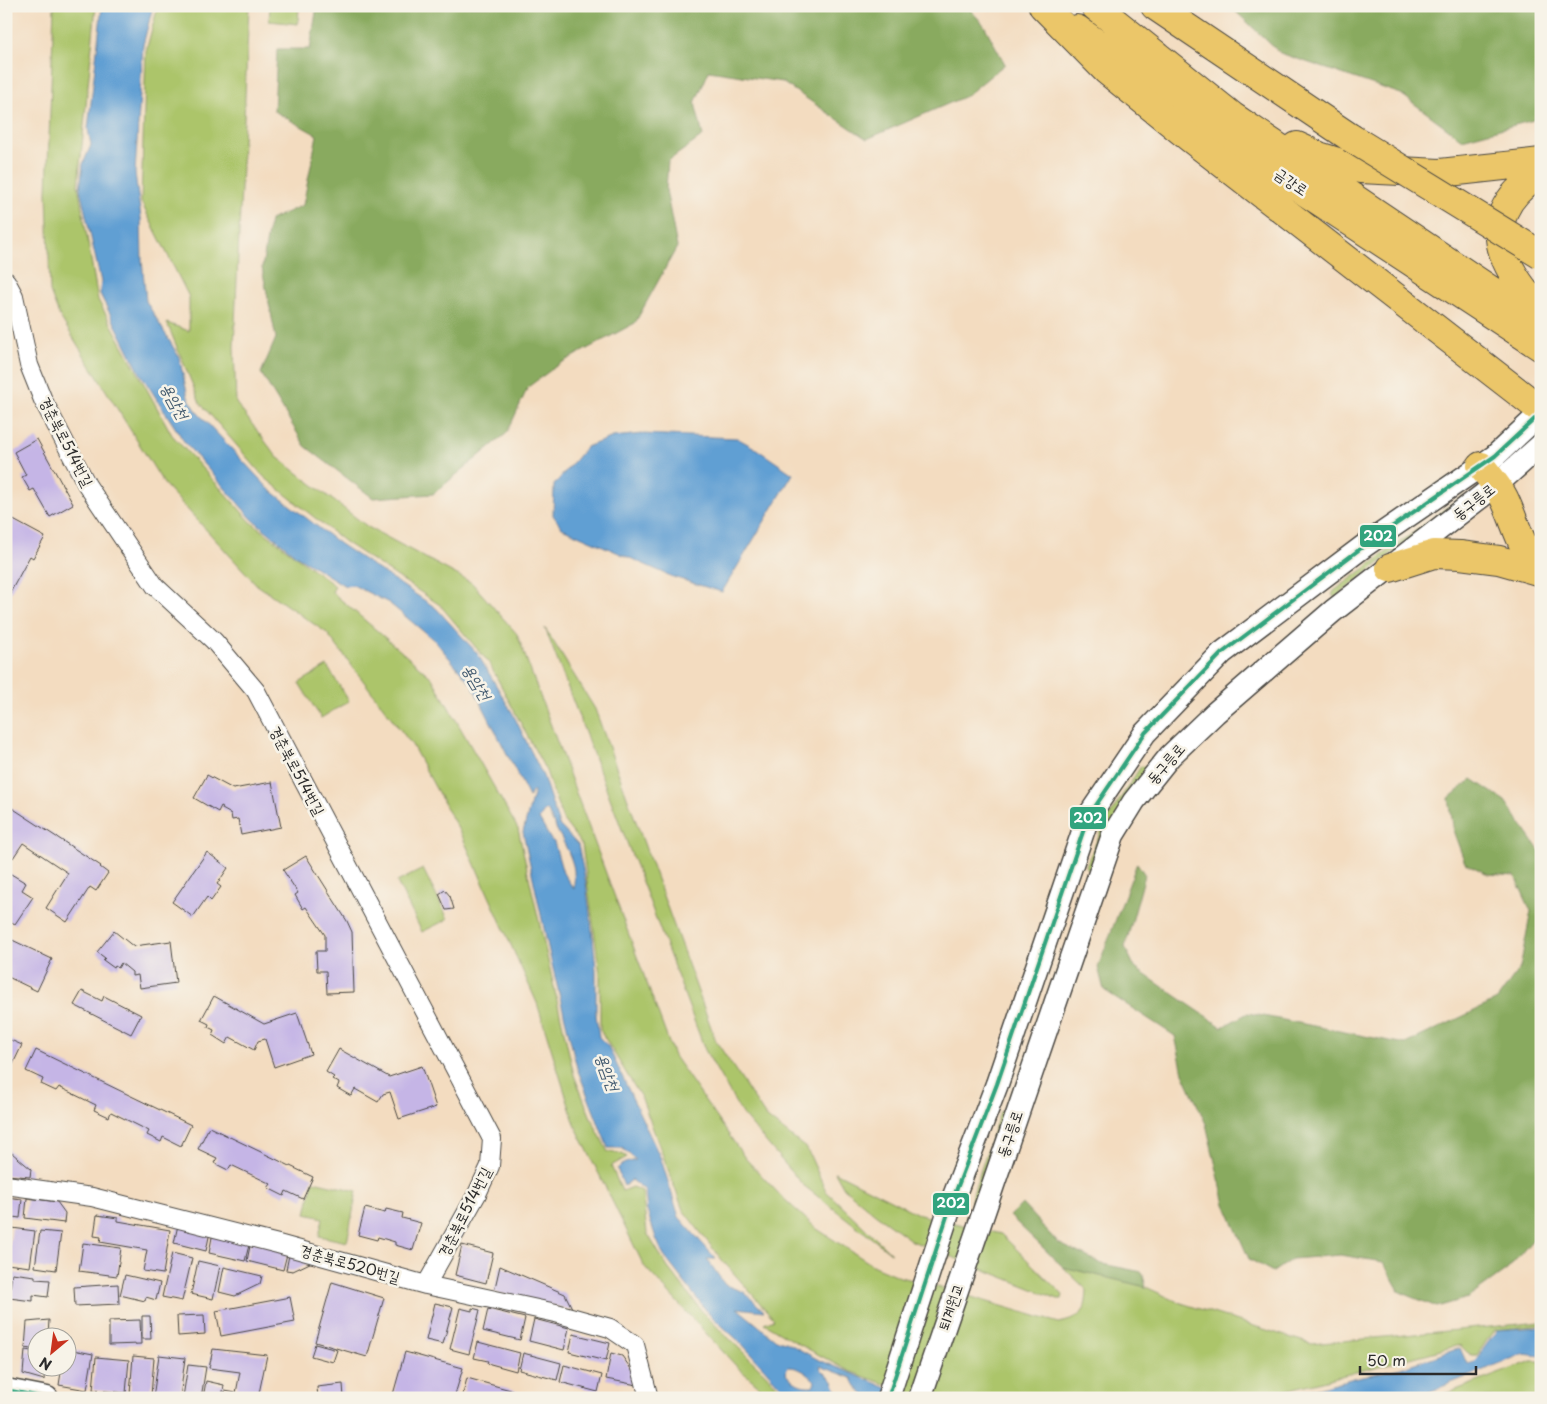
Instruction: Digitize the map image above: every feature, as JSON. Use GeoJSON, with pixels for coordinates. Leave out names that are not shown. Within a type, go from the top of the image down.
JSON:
{"type":"FeatureCollection","features":[{"type":"Feature","properties":{"kind":"highway"},"geometry":{"type":"LineString","coordinates":[[1043,6],[1106,70],[1190,138],[1541,411]]}},
{"type":"Feature","properties":{"kind":"highway","name":"금강로"},"geometry":{"type":"LineString","coordinates":[[1049,6],[1082,33],[1278,174],[1541,348]]}},
{"type":"Feature","properties":{"kind":"highway","name":"금강로"},"geometry":{"type":"LineString","coordinates":[[1095,6],[1232,116],[1541,324]]}},
{"type":"Feature","properties":{"kind":"highway"},"geometry":{"type":"LineString","coordinates":[[1155,6],[1350,138],[1541,255]]}},
{"type":"Feature","properties":{"kind":"highway"},"geometry":{"type":"LineString","coordinates":[[1232,116],[1319,156],[1360,169],[1440,173],[1541,162]]}},
{"type":"Feature","properties":{"kind":"highway"},"geometry":{"type":"LineString","coordinates":[[1541,173],[1529,181],[1508,202],[1499,228],[1501,248],[1508,265],[1525,292],[1541,310]]}},
{"type":"Feature","properties":{"kind":"highway"},"geometry":{"type":"LineString","coordinates":[[1489,476],[1504,497],[1518,537],[1530,558],[1541,571]]}},
{"type":"Feature","properties":{"kind":"highway"},"geometry":{"type":"LineString","coordinates":[[1390,568],[1434,554],[1499,560],[1541,571]]}},
{"type":"Feature","properties":{"kind":"street","name":"경춘북로514번길"},"geometry":{"type":"LineString","coordinates":[[6,281],[14,296],[29,365],[43,400],[87,485],[155,586],[214,641],[256,692],[492,1139],[490,1166],[477,1194],[426,1285]]}},
{"type":"Feature","properties":{"kind":"street","name":"동구릉로"},"geometry":{"type":"LineString","coordinates":[[981,1216],[1113,835],[1134,801],[1170,756],[1215,713],[1333,611],[1390,568],[1489,476],[1495,456],[1541,411]]}},
{"type":"Feature","properties":{"kind":"street","name":"동구릉로"},"geometry":{"type":"LineString","coordinates":[[888,1398],[951,1204],[997,1084],[1088,817],[1145,733],[1222,653],[1364,546],[1541,445]]}},
{"type":"Feature","properties":{"kind":"street","name":"경춘북로520번길"},"geometry":{"type":"LineString","coordinates":[[6,1185],[92,1197],[278,1244],[426,1285],[610,1328],[635,1345],[649,1398]]}},
{"type":"Feature","properties":{"kind":"street","name":"퇴계원교"},"geometry":{"type":"LineString","coordinates":[[920,1398],[981,1216]]}},
{"type":"Feature","properties":{"kind":"street"},"geometry":{"type":"LineString","coordinates":[[6,1390],[47,1398]]}},
{"type":"Feature","properties":{"kind":"green space"},"geometry":{"type":"Polygon","coordinates":[[[54,6],[96,6],[78,185],[98,300],[172,435],[251,522],[335,586],[332,592],[432,678],[518,829],[574,1075],[591,1118],[608,1152],[622,1154],[627,1157],[611,1166],[622,1191],[632,1187],[642,1191],[647,1233],[668,1268],[705,1315],[790,1398],[773,1398],[738,1368],[644,1266],[575,1125],[537,1003],[463,838],[412,745],[327,633],[257,585],[164,484],[59,315],[50,292],[47,192],[54,6]]]}},
{"type":"Feature","properties":{"kind":"green space"},"geometry":{"type":"Polygon","coordinates":[[[158,6],[249,6],[234,347],[236,403],[277,457],[368,527],[472,583],[517,634],[674,1056],[745,1158],[781,1196],[817,1229],[874,1266],[900,1277],[1059,1323],[1073,1319],[1081,1313],[1084,1309],[1087,1290],[1063,1267],[1146,1287],[1178,1302],[1311,1344],[1541,1322],[1541,1325],[1494,1330],[1477,1355],[1470,1355],[1460,1345],[1256,1398],[923,1398],[849,1371],[764,1323],[774,1319],[722,1260],[683,1210],[642,1099],[600,1030],[600,974],[582,845],[563,820],[546,771],[489,663],[440,605],[345,542],[264,477],[200,403],[167,323],[189,331],[189,297],[141,202],[146,51],[158,6]]]}},
{"type":"Feature","properties":{"kind":"green space"},"geometry":{"type":"Polygon","coordinates":[[[270,6],[299,6],[298,24],[269,21],[270,6]]]}},
{"type":"Feature","properties":{"kind":"green space"},"geometry":{"type":"Polygon","coordinates":[[[317,6],[967,6],[984,25],[1005,64],[966,96],[867,139],[782,82],[709,71],[695,103],[703,136],[668,161],[666,190],[677,247],[635,323],[559,364],[528,387],[507,433],[433,494],[373,498],[305,446],[261,373],[276,338],[262,268],[270,220],[303,205],[317,135],[274,111],[277,49],[310,49],[317,6]]]}},
{"type":"Feature","properties":{"kind":"green space"},"geometry":{"type":"Polygon","coordinates":[[[1230,6],[1528,6],[1541,9],[1541,118],[1462,139],[1401,94],[1280,53],[1230,6]]]}},
{"type":"Feature","properties":{"kind":"green space"},"geometry":{"type":"Polygon","coordinates":[[[1465,496],[1335,598],[1332,595],[1334,591],[1465,496]]]}},
{"type":"Feature","properties":{"kind":"green space"},"geometry":{"type":"Polygon","coordinates":[[[545,628],[595,709],[716,1041],[766,1117],[807,1149],[826,1191],[891,1253],[803,1185],[742,1114],[705,1050],[545,628]]]}},
{"type":"Feature","properties":{"kind":"green space"},"geometry":{"type":"Polygon","coordinates":[[[327,666],[349,701],[321,718],[299,683],[327,666]]]}},
{"type":"Feature","properties":{"kind":"green space"},"geometry":{"type":"Polygon","coordinates":[[[1141,766],[1147,769],[1089,870],[1087,869],[1086,865],[1106,821],[1141,766]]]}},
{"type":"Feature","properties":{"kind":"green space"},"geometry":{"type":"Polygon","coordinates":[[[1472,779],[1505,801],[1541,853],[1541,1230],[1507,1270],[1468,1298],[1437,1307],[1400,1292],[1383,1262],[1341,1255],[1292,1259],[1273,1272],[1249,1259],[1225,1204],[1206,1124],[1183,1073],[1175,1036],[1104,990],[1098,967],[1137,863],[1145,875],[1125,947],[1135,968],[1222,1027],[1248,1013],[1405,1044],[1497,1000],[1520,968],[1531,911],[1515,876],[1488,874],[1465,863],[1454,833],[1449,798],[1472,779]]]}},
{"type":"Feature","properties":{"kind":"green space"},"geometry":{"type":"Polygon","coordinates":[[[423,869],[448,919],[422,932],[397,882],[423,869]]]}},
{"type":"Feature","properties":{"kind":"green space"},"geometry":{"type":"Polygon","coordinates":[[[1000,1112],[1006,1113],[974,1205],[972,1205],[971,1200],[1000,1112]]]}},
{"type":"Feature","properties":{"kind":"green space"},"geometry":{"type":"Polygon","coordinates":[[[835,1172],[920,1215],[1001,1234],[1063,1295],[1062,1299],[912,1241],[844,1188],[835,1172]]]}},
{"type":"Feature","properties":{"kind":"green space"},"geometry":{"type":"Polygon","coordinates":[[[313,1181],[357,1191],[347,1242],[319,1236],[323,1218],[306,1214],[313,1181]]]}},
{"type":"Feature","properties":{"kind":"green space"},"geometry":{"type":"Polygon","coordinates":[[[1022,1204],[1058,1243],[1102,1264],[1142,1272],[1146,1287],[1063,1267],[1010,1216],[1022,1204]]]}},
{"type":"Feature","properties":{"kind":"green space"},"geometry":{"type":"Polygon","coordinates":[[[1532,1361],[1541,1361],[1541,1398],[1435,1398],[1532,1361]]]}},
{"type":"Feature","properties":{"kind":"water","name":"용암천"},"geometry":{"type":"Polygon","coordinates":[[[102,6],[153,6],[143,45],[135,173],[141,218],[142,260],[146,301],[179,357],[188,397],[198,413],[269,489],[340,544],[436,608],[477,653],[513,714],[543,776],[559,825],[578,845],[586,883],[593,938],[596,970],[596,1015],[599,1037],[608,1046],[661,1159],[679,1217],[716,1259],[707,1259],[725,1285],[744,1292],[764,1311],[737,1308],[776,1340],[786,1342],[817,1359],[911,1398],[884,1399],[868,1396],[856,1386],[852,1378],[820,1366],[833,1381],[840,1398],[797,1398],[783,1389],[742,1344],[709,1314],[664,1256],[647,1211],[645,1190],[632,1180],[624,1186],[617,1169],[625,1163],[636,1160],[622,1148],[608,1148],[577,1068],[523,832],[534,791],[532,791],[529,797],[472,685],[435,641],[389,603],[353,585],[345,586],[297,556],[252,519],[185,443],[140,373],[100,294],[101,282],[80,189],[83,164],[91,145],[88,129],[102,6]],[[545,810],[539,819],[554,842],[563,873],[574,889],[574,871],[571,858],[548,811],[545,810]],[[788,1367],[785,1372],[794,1382],[804,1386],[813,1386],[815,1381],[806,1373],[800,1369],[788,1367]]]}},
{"type":"Feature","properties":{"kind":"water"},"geometry":{"type":"Polygon","coordinates":[[[642,434],[737,438],[793,474],[722,592],[673,577],[562,528],[553,515],[554,485],[586,447],[613,437],[642,434]]]}},
{"type":"Feature","properties":{"kind":"water"},"geometry":{"type":"Polygon","coordinates":[[[1541,1327],[1541,1356],[1523,1354],[1414,1398],[1281,1398],[1354,1378],[1401,1368],[1460,1348],[1467,1364],[1474,1362],[1497,1330],[1541,1327]]]}},
{"type":"Feature","properties":{"kind":"building"},"geometry":{"type":"Polygon","coordinates":[[[6,361],[11,385],[6,386],[6,361]]]}},
{"type":"Feature","properties":{"kind":"building"},"geometry":{"type":"Polygon","coordinates":[[[37,439],[73,504],[50,517],[34,489],[30,491],[22,477],[26,475],[14,452],[37,439]]]}},
{"type":"Feature","properties":{"kind":"building"},"geometry":{"type":"Polygon","coordinates":[[[6,516],[45,537],[33,558],[30,556],[10,593],[6,591],[6,516]]]}},
{"type":"Feature","properties":{"kind":"building"},"geometry":{"type":"Polygon","coordinates":[[[207,775],[233,789],[272,782],[281,827],[241,835],[238,819],[232,820],[231,814],[222,809],[223,807],[221,806],[218,812],[194,798],[207,775]]]}},
{"type":"Feature","properties":{"kind":"building"},"geometry":{"type":"Polygon","coordinates":[[[6,804],[101,866],[108,873],[96,891],[90,887],[67,922],[46,908],[68,873],[23,843],[13,858],[6,854],[6,804]]]}},
{"type":"Feature","properties":{"kind":"building"},"geometry":{"type":"Polygon","coordinates":[[[207,852],[228,868],[217,884],[221,887],[211,901],[207,897],[193,917],[172,902],[207,852]]]}},
{"type":"Feature","properties":{"kind":"building"},"geometry":{"type":"Polygon","coordinates":[[[306,856],[352,932],[354,992],[327,993],[326,971],[317,971],[316,951],[325,951],[325,935],[306,907],[303,909],[295,895],[298,893],[283,870],[306,856]]]}},
{"type":"Feature","properties":{"kind":"building"},"geometry":{"type":"Polygon","coordinates":[[[6,871],[26,883],[22,890],[33,897],[15,924],[6,919],[6,871]]]}},
{"type":"Feature","properties":{"kind":"building"},"geometry":{"type":"Polygon","coordinates":[[[445,890],[450,896],[454,909],[446,910],[439,894],[445,890]]]}},
{"type":"Feature","properties":{"kind":"building"},"geometry":{"type":"Polygon","coordinates":[[[114,931],[134,947],[171,941],[176,983],[140,988],[138,975],[132,976],[132,972],[121,963],[118,968],[115,966],[114,968],[103,960],[105,958],[97,952],[114,931]]]}},
{"type":"Feature","properties":{"kind":"building"},"geometry":{"type":"Polygon","coordinates":[[[6,937],[52,959],[37,991],[6,976],[6,937]]]}},
{"type":"Feature","properties":{"kind":"building"},"geometry":{"type":"Polygon","coordinates":[[[82,991],[102,1001],[104,996],[141,1015],[131,1034],[74,1005],[82,991]]]}},
{"type":"Feature","properties":{"kind":"building"},"geometry":{"type":"Polygon","coordinates":[[[214,996],[264,1024],[297,1013],[311,1054],[274,1067],[265,1039],[258,1041],[254,1050],[230,1037],[226,1044],[212,1035],[214,1030],[208,1027],[209,1024],[201,1020],[214,996]]]}},
{"type":"Feature","properties":{"kind":"building"},"geometry":{"type":"Polygon","coordinates":[[[6,1038],[22,1045],[12,1066],[6,1063],[6,1038]]]}},
{"type":"Feature","properties":{"kind":"building"},"geometry":{"type":"Polygon","coordinates":[[[339,1049],[389,1077],[422,1066],[436,1107],[399,1119],[390,1092],[383,1094],[378,1102],[355,1089],[351,1096],[337,1088],[339,1083],[326,1072],[339,1049]]]}},
{"type":"Feature","properties":{"kind":"building"},"geometry":{"type":"Polygon","coordinates":[[[36,1050],[191,1125],[181,1146],[163,1137],[161,1142],[147,1135],[149,1131],[111,1112],[109,1117],[94,1110],[96,1105],[59,1087],[56,1091],[41,1084],[43,1079],[26,1071],[36,1050]]]}},
{"type":"Feature","properties":{"kind":"building"},"geometry":{"type":"Polygon","coordinates":[[[209,1127],[313,1177],[303,1199],[286,1191],[284,1196],[268,1188],[271,1184],[231,1165],[228,1170],[214,1163],[217,1158],[198,1149],[209,1127]]]}},
{"type":"Feature","properties":{"kind":"building"},"geometry":{"type":"Polygon","coordinates":[[[6,1148],[31,1169],[30,1177],[6,1175],[6,1148]]]}},
{"type":"Feature","properties":{"kind":"building"},"geometry":{"type":"Polygon","coordinates":[[[6,1197],[22,1199],[20,1218],[6,1216],[6,1197]]]}},
{"type":"Feature","properties":{"kind":"building"},"geometry":{"type":"Polygon","coordinates":[[[27,1198],[57,1202],[65,1213],[64,1223],[25,1218],[27,1198]]]}},
{"type":"Feature","properties":{"kind":"building"},"geometry":{"type":"Polygon","coordinates":[[[365,1208],[385,1213],[386,1209],[403,1213],[402,1218],[421,1223],[413,1250],[395,1245],[395,1242],[378,1237],[377,1240],[358,1235],[365,1208]]]}},
{"type":"Feature","properties":{"kind":"building"},"geometry":{"type":"Polygon","coordinates":[[[97,1215],[118,1218],[118,1221],[170,1230],[163,1274],[143,1271],[147,1250],[100,1242],[101,1237],[94,1236],[97,1215]]]}},
{"type":"Feature","properties":{"kind":"building"},"geometry":{"type":"Polygon","coordinates":[[[178,1225],[210,1232],[206,1251],[174,1243],[178,1225]]]}},
{"type":"Feature","properties":{"kind":"building"},"geometry":{"type":"Polygon","coordinates":[[[12,1228],[35,1231],[30,1267],[7,1264],[12,1228]]]}},
{"type":"Feature","properties":{"kind":"building"},"geometry":{"type":"Polygon","coordinates":[[[40,1231],[61,1233],[56,1270],[35,1267],[40,1231]]]}},
{"type":"Feature","properties":{"kind":"building"},"geometry":{"type":"Polygon","coordinates":[[[213,1232],[250,1241],[245,1261],[209,1253],[213,1232]]]}},
{"type":"Feature","properties":{"kind":"building"},"geometry":{"type":"Polygon","coordinates":[[[251,1241],[288,1250],[283,1270],[247,1261],[251,1241]]]}},
{"type":"Feature","properties":{"kind":"building"},"geometry":{"type":"Polygon","coordinates":[[[83,1243],[121,1248],[117,1276],[79,1271],[83,1243]]]}},
{"type":"Feature","properties":{"kind":"building"},"geometry":{"type":"Polygon","coordinates":[[[462,1245],[493,1253],[486,1283],[455,1275],[462,1245]]]}},
{"type":"Feature","properties":{"kind":"building"},"geometry":{"type":"Polygon","coordinates":[[[290,1250],[314,1261],[293,1271],[286,1270],[290,1250]]]}},
{"type":"Feature","properties":{"kind":"building"},"geometry":{"type":"Polygon","coordinates":[[[172,1253],[192,1258],[182,1301],[162,1297],[172,1253]]]}},
{"type":"Feature","properties":{"kind":"building"},"geometry":{"type":"Polygon","coordinates":[[[198,1261],[220,1266],[213,1299],[191,1294],[198,1261]]]}},
{"type":"Feature","properties":{"kind":"building"},"geometry":{"type":"Polygon","coordinates":[[[500,1266],[565,1294],[573,1310],[494,1292],[500,1266]]]}},
{"type":"Feature","properties":{"kind":"building"},"geometry":{"type":"Polygon","coordinates":[[[224,1267],[262,1276],[260,1284],[235,1296],[219,1292],[224,1267]]]}},
{"type":"Feature","properties":{"kind":"building"},"geometry":{"type":"Polygon","coordinates":[[[12,1273],[35,1276],[35,1279],[50,1280],[48,1297],[33,1295],[33,1301],[9,1298],[12,1273]]]}},
{"type":"Feature","properties":{"kind":"building"},"geometry":{"type":"Polygon","coordinates":[[[125,1275],[160,1283],[156,1300],[146,1297],[145,1301],[120,1295],[125,1275]]]}},
{"type":"Feature","properties":{"kind":"building"},"geometry":{"type":"Polygon","coordinates":[[[332,1282],[384,1298],[367,1357],[315,1342],[332,1282]]]}},
{"type":"Feature","properties":{"kind":"building"},"geometry":{"type":"Polygon","coordinates":[[[118,1284],[119,1304],[75,1306],[74,1287],[118,1284]]]}},
{"type":"Feature","properties":{"kind":"building"},"geometry":{"type":"Polygon","coordinates":[[[290,1297],[295,1322],[221,1336],[216,1311],[290,1297]]]}},
{"type":"Feature","properties":{"kind":"building"},"geometry":{"type":"Polygon","coordinates":[[[435,1303],[453,1307],[443,1344],[426,1340],[435,1303]]]}},
{"type":"Feature","properties":{"kind":"building"},"geometry":{"type":"Polygon","coordinates":[[[460,1308],[472,1311],[472,1308],[480,1310],[469,1354],[450,1349],[460,1308]]]}},
{"type":"Feature","properties":{"kind":"building"},"geometry":{"type":"Polygon","coordinates":[[[488,1309],[525,1318],[520,1340],[483,1331],[488,1309]]]}},
{"type":"Feature","properties":{"kind":"building"},"geometry":{"type":"Polygon","coordinates":[[[204,1315],[205,1334],[178,1336],[177,1316],[204,1315]]]}},
{"type":"Feature","properties":{"kind":"building"},"geometry":{"type":"Polygon","coordinates":[[[142,1316],[150,1316],[151,1339],[142,1339],[142,1316]]]}},
{"type":"Feature","properties":{"kind":"building"},"geometry":{"type":"Polygon","coordinates":[[[534,1319],[569,1328],[564,1350],[529,1341],[534,1319]]]}},
{"type":"Feature","properties":{"kind":"building"},"geometry":{"type":"Polygon","coordinates":[[[49,1320],[49,1326],[28,1326],[28,1348],[25,1348],[27,1322],[49,1320]]]}},
{"type":"Feature","properties":{"kind":"building"},"geometry":{"type":"Polygon","coordinates":[[[140,1320],[141,1344],[109,1345],[109,1321],[140,1320]]]}},
{"type":"Feature","properties":{"kind":"building"},"geometry":{"type":"Polygon","coordinates":[[[573,1334],[610,1343],[606,1361],[569,1352],[573,1334]]]}},
{"type":"Feature","properties":{"kind":"building"},"geometry":{"type":"Polygon","coordinates":[[[478,1342],[520,1353],[516,1371],[474,1358],[478,1342]]]}},
{"type":"Feature","properties":{"kind":"building"},"geometry":{"type":"Polygon","coordinates":[[[315,1344],[337,1350],[333,1362],[311,1356],[315,1344]]]}},
{"type":"Feature","properties":{"kind":"building"},"geometry":{"type":"Polygon","coordinates":[[[213,1349],[267,1355],[258,1398],[224,1398],[225,1391],[236,1393],[240,1372],[209,1368],[213,1349]]]}},
{"type":"Feature","properties":{"kind":"building"},"geometry":{"type":"Polygon","coordinates":[[[25,1350],[28,1350],[28,1375],[23,1374],[25,1350]]]}},
{"type":"Feature","properties":{"kind":"building"},"geometry":{"type":"Polygon","coordinates":[[[78,1351],[93,1354],[87,1390],[59,1385],[60,1376],[78,1376],[78,1351]]]}},
{"type":"Feature","properties":{"kind":"building"},"geometry":{"type":"Polygon","coordinates":[[[405,1352],[463,1368],[454,1398],[392,1398],[405,1352]]]}},
{"type":"Feature","properties":{"kind":"building"},"geometry":{"type":"Polygon","coordinates":[[[523,1353],[561,1363],[557,1380],[519,1370],[523,1353]]]}},
{"type":"Feature","properties":{"kind":"building"},"geometry":{"type":"Polygon","coordinates":[[[611,1353],[622,1356],[638,1379],[637,1385],[606,1379],[611,1353]]]}},
{"type":"Feature","properties":{"kind":"building"},"geometry":{"type":"Polygon","coordinates":[[[159,1355],[185,1358],[180,1398],[153,1398],[159,1355]]]}},
{"type":"Feature","properties":{"kind":"building"},"geometry":{"type":"Polygon","coordinates":[[[133,1356],[154,1358],[151,1396],[130,1394],[133,1356]]]}},
{"type":"Feature","properties":{"kind":"building"},"geometry":{"type":"Polygon","coordinates":[[[96,1357],[129,1360],[126,1393],[93,1390],[96,1357]]]}},
{"type":"Feature","properties":{"kind":"building"},"geometry":{"type":"Polygon","coordinates":[[[188,1365],[206,1367],[201,1398],[183,1397],[188,1365]]]}},
{"type":"Feature","properties":{"kind":"building"},"geometry":{"type":"Polygon","coordinates":[[[564,1365],[602,1375],[598,1392],[560,1382],[564,1365]]]}},
{"type":"Feature","properties":{"kind":"building"},"geometry":{"type":"Polygon","coordinates":[[[30,1376],[44,1376],[44,1380],[30,1376]]]}},
{"type":"Feature","properties":{"kind":"building"},"geometry":{"type":"Polygon","coordinates":[[[467,1378],[536,1397],[536,1398],[462,1398],[467,1378]]]}},
{"type":"Feature","properties":{"kind":"building"},"geometry":{"type":"Polygon","coordinates":[[[206,1381],[224,1385],[222,1398],[203,1398],[206,1381]]]}},
{"type":"Feature","properties":{"kind":"building"},"geometry":{"type":"Polygon","coordinates":[[[343,1384],[344,1398],[318,1398],[317,1387],[343,1384]]]}},
{"type":"Feature","properties":{"kind":"transit line","name":"202"},"geometry":{"type":"LineString","coordinates":[[888,1398],[951,1204],[997,1084],[1088,817],[1145,733],[1222,653],[1364,546],[1495,456],[1541,413]]}},
{"type":"Feature","properties":{"kind":"transit line","name":"202"},"geometry":{"type":"LineString","coordinates":[[6,1390],[46,1398]]}}]}
